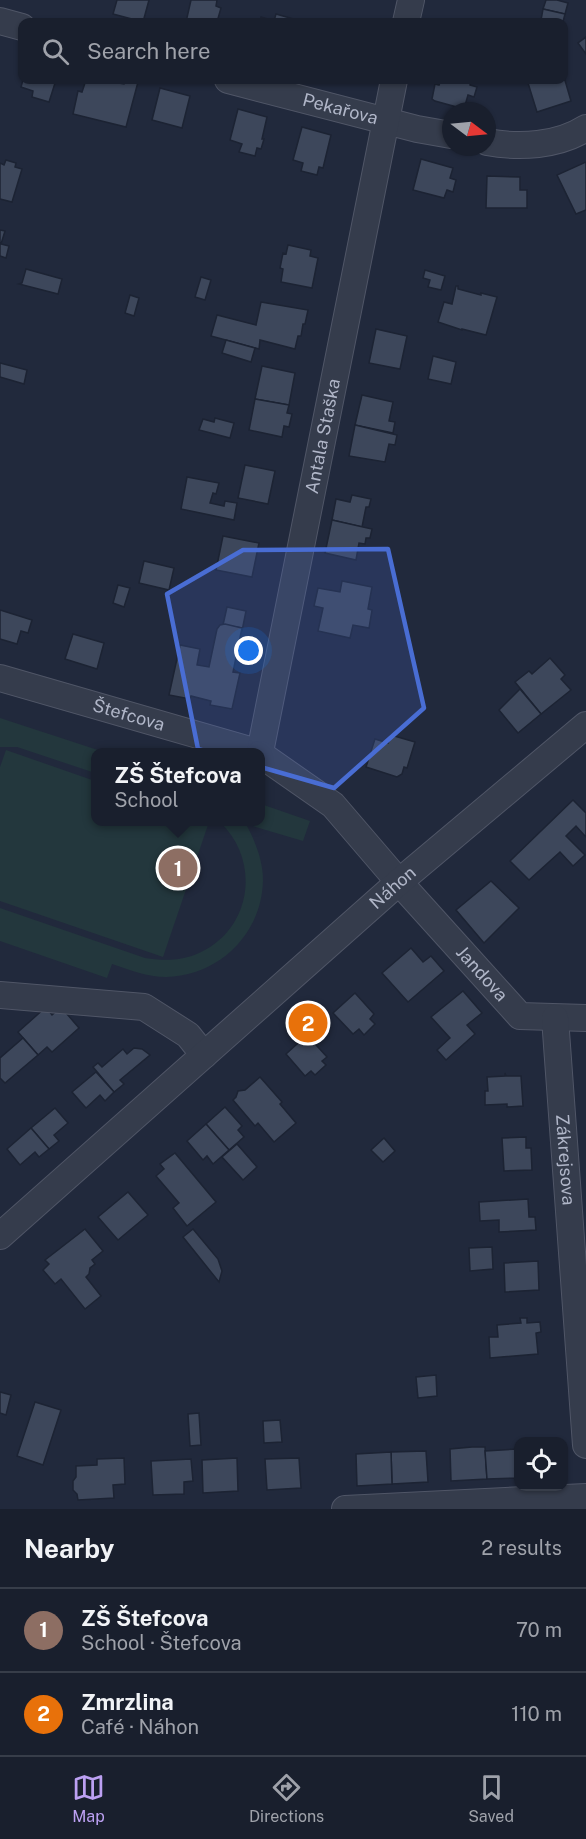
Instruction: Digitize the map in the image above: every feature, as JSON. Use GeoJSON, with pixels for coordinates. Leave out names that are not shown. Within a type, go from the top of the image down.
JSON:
{"type":"FeatureCollection","features":[{"type":"Feature","properties":{"kind":"street"},"geometry":{"type":"LineString","coordinates":[[407,18],[411,0]]}},
{"type":"Feature","properties":{"kind":"street"},"geometry":{"type":"LineString","coordinates":[[0,21],[18,26]]}},
{"type":"Feature","properties":{"kind":"street","name":"Pekařova"},"geometry":{"type":"LineString","coordinates":[[244,84],[442,133]]}},
{"type":"Feature","properties":{"kind":"street","name":"Antala Staška"},"geometry":{"type":"LineString","coordinates":[[260,748],[393,84]]}},
{"type":"Feature","properties":{"kind":"street"},"geometry":{"type":"LineString","coordinates":[[496,144],[506,146],[548,143],[576,134],[586,128]]}},
{"type":"Feature","properties":{"kind":"street","name":"Štefcova"},"geometry":{"type":"LineString","coordinates":[[0,678],[242,748]]}},
{"type":"Feature","properties":{"kind":"street","name":"Náhon"},"geometry":{"type":"LineString","coordinates":[[0,1236],[399,882],[586,725]]}},
{"type":"Feature","properties":{"kind":"street","name":"Štefcova"},"geometry":{"type":"LineString","coordinates":[[265,757],[333,805],[399,882]]}},
{"type":"Feature","properties":{"kind":"street","name":"Jandova"},"geometry":{"type":"LineString","coordinates":[[399,882],[520,1016],[586,1018]]}},
{"type":"Feature","properties":{"kind":"street"},"geometry":{"type":"LineString","coordinates":[[0,995],[144,1007],[188,1035],[204,1055]]}},
{"type":"Feature","properties":{"kind":"street","name":"Zákrejsova"},"geometry":{"type":"LineString","coordinates":[[555,1018],[586,1445]]}},
{"type":"Feature","properties":{"kind":"street"},"geometry":{"type":"LineString","coordinates":[[345,1509],[586,1497]]}},
{"type":"Feature","properties":{"kind":"highlighted area"},"geometry":{"type":"Polygon","coordinates":[[[388,549],[424,708],[334,788],[198,749],[167,594],[243,550],[388,549]]]}},
{"type":"Feature","properties":{"kind":"shaded area"},"geometry":{"type":"Polygon","coordinates":[[[0,718],[92,748],[91,772],[17,747],[0,747],[0,718]]]}},
{"type":"Feature","properties":{"kind":"shaded area"},"geometry":{"type":"Polygon","coordinates":[[[6,750],[91,780],[91,826],[208,826],[163,957],[0,901],[0,767],[6,750]]]}},
{"type":"Feature","properties":{"kind":"shaded area"},"geometry":{"type":"Polygon","coordinates":[[[265,805],[310,821],[303,841],[253,826],[265,826],[265,805]]]}},
{"type":"Feature","properties":{"kind":"shaded area"},"geometry":{"type":"Polygon","coordinates":[[[223,826],[247,826],[262,865],[261,900],[246,934],[220,960],[203,969],[185,975],[159,977],[112,964],[107,978],[0,941],[0,908],[145,958],[172,960],[199,953],[217,942],[230,928],[240,911],[245,893],[245,874],[241,856],[233,838],[223,826]]]}},
{"type":"Feature","properties":{"kind":"building"},"geometry":{"type":"Polygon","coordinates":[[[117,0],[149,0],[144,18],[128,18],[113,14],[117,0]]]}},
{"type":"Feature","properties":{"kind":"building"},"geometry":{"type":"Polygon","coordinates":[[[191,0],[217,0],[216,6],[221,8],[218,18],[187,18],[191,0]]]}},
{"type":"Feature","properties":{"kind":"building"},"geometry":{"type":"Polygon","coordinates":[[[546,0],[568,3],[565,14],[543,9],[546,0]]]}},
{"type":"Feature","properties":{"kind":"building"},"geometry":{"type":"Polygon","coordinates":[[[543,9],[565,14],[564,18],[541,18],[543,9]]]}},
{"type":"Feature","properties":{"kind":"building"},"geometry":{"type":"Polygon","coordinates":[[[276,14],[290,18],[275,18],[276,14]]]}},
{"type":"Feature","properties":{"kind":"building"},"geometry":{"type":"Polygon","coordinates":[[[586,37],[586,54],[578,43],[586,37]]]}},
{"type":"Feature","properties":{"kind":"building"},"geometry":{"type":"Polygon","coordinates":[[[22,84],[55,84],[49,102],[32,97],[33,91],[21,87],[22,84]]]}},
{"type":"Feature","properties":{"kind":"building"},"geometry":{"type":"Polygon","coordinates":[[[85,84],[137,84],[126,127],[73,114],[78,91],[82,92],[85,84]]]}},
{"type":"Feature","properties":{"kind":"building"},"geometry":{"type":"Polygon","coordinates":[[[435,84],[470,84],[477,87],[474,97],[468,95],[466,102],[442,103],[432,99],[435,84]]]}},
{"type":"Feature","properties":{"kind":"building"},"geometry":{"type":"Polygon","coordinates":[[[528,84],[566,84],[571,101],[537,112],[528,84]]]}},
{"type":"Feature","properties":{"kind":"building"},"geometry":{"type":"Polygon","coordinates":[[[160,88],[190,96],[182,128],[152,120],[160,88]]]}},
{"type":"Feature","properties":{"kind":"building"},"geometry":{"type":"Polygon","coordinates":[[[238,109],[267,117],[261,149],[257,148],[255,156],[239,152],[242,144],[230,140],[238,109]]]}},
{"type":"Feature","properties":{"kind":"building"},"geometry":{"type":"Polygon","coordinates":[[[302,127],[331,135],[323,168],[319,167],[317,175],[301,171],[303,163],[293,160],[302,127]]]}},
{"type":"Feature","properties":{"kind":"building"},"geometry":{"type":"Polygon","coordinates":[[[421,159],[453,168],[450,178],[456,180],[453,192],[447,190],[444,198],[413,190],[421,159]]]}},
{"type":"Feature","properties":{"kind":"building"},"geometry":{"type":"Polygon","coordinates":[[[6,160],[16,163],[15,167],[22,169],[12,202],[0,199],[0,163],[4,165],[6,160]]]}},
{"type":"Feature","properties":{"kind":"building"},"geometry":{"type":"Polygon","coordinates":[[[586,162],[586,210],[576,214],[557,175],[586,162]]]}},
{"type":"Feature","properties":{"kind":"building"},"geometry":{"type":"Polygon","coordinates":[[[487,176],[520,177],[520,190],[527,190],[527,208],[486,208],[487,176]]]}},
{"type":"Feature","properties":{"kind":"building"},"geometry":{"type":"Polygon","coordinates":[[[0,230],[5,231],[1,244],[9,246],[6,258],[0,256],[0,230]]]}},
{"type":"Feature","properties":{"kind":"building"},"geometry":{"type":"Polygon","coordinates":[[[288,245],[311,250],[310,256],[318,258],[312,288],[281,282],[283,269],[280,268],[283,253],[286,254],[288,245]]]}},
{"type":"Feature","properties":{"kind":"building"},"geometry":{"type":"Polygon","coordinates":[[[26,269],[62,279],[58,294],[19,284],[22,283],[26,269]]]}},
{"type":"Feature","properties":{"kind":"building"},"geometry":{"type":"Polygon","coordinates":[[[425,270],[445,276],[441,290],[428,287],[430,280],[423,278],[425,270]]]}},
{"type":"Feature","properties":{"kind":"building"},"geometry":{"type":"Polygon","coordinates":[[[201,277],[211,280],[205,300],[195,297],[201,277]]]}},
{"type":"Feature","properties":{"kind":"building"},"geometry":{"type":"Polygon","coordinates":[[[456,286],[458,289],[497,297],[486,335],[438,322],[444,302],[452,304],[456,286]]]}},
{"type":"Feature","properties":{"kind":"building"},"geometry":{"type":"Polygon","coordinates":[[[130,295],[139,298],[134,316],[125,313],[130,295]]]}},
{"type":"Feature","properties":{"kind":"building"},"geometry":{"type":"Polygon","coordinates":[[[261,302],[308,310],[295,349],[260,340],[259,349],[211,336],[217,315],[256,325],[261,302]]]}},
{"type":"Feature","properties":{"kind":"building"},"geometry":{"type":"Polygon","coordinates":[[[376,329],[407,336],[400,369],[369,363],[376,329]]]}},
{"type":"Feature","properties":{"kind":"building"},"geometry":{"type":"Polygon","coordinates":[[[226,340],[255,348],[251,362],[222,353],[226,340]]]}},
{"type":"Feature","properties":{"kind":"building"},"geometry":{"type":"Polygon","coordinates":[[[433,356],[456,362],[451,384],[428,379],[433,356]]]}},
{"type":"Feature","properties":{"kind":"building"},"geometry":{"type":"Polygon","coordinates":[[[0,363],[27,370],[24,384],[0,377],[0,363]]]}},
{"type":"Feature","properties":{"kind":"building"},"geometry":{"type":"Polygon","coordinates":[[[262,366],[295,373],[289,405],[255,399],[262,366]]]}},
{"type":"Feature","properties":{"kind":"building"},"geometry":{"type":"Polygon","coordinates":[[[362,395],[393,402],[389,421],[395,422],[393,433],[355,425],[362,395]]]}},
{"type":"Feature","properties":{"kind":"building"},"geometry":{"type":"Polygon","coordinates":[[[255,399],[289,405],[287,413],[292,414],[289,427],[284,426],[282,437],[249,430],[255,399]]]}},
{"type":"Feature","properties":{"kind":"building"},"geometry":{"type":"Polygon","coordinates":[[[215,418],[234,423],[230,438],[199,430],[203,419],[214,422],[215,418]]]}},
{"type":"Feature","properties":{"kind":"building"},"geometry":{"type":"Polygon","coordinates":[[[355,425],[397,435],[395,445],[389,444],[385,462],[349,456],[355,425]]]}},
{"type":"Feature","properties":{"kind":"building"},"geometry":{"type":"Polygon","coordinates":[[[245,465],[275,471],[268,504],[238,498],[245,465]]]}},
{"type":"Feature","properties":{"kind":"building"},"geometry":{"type":"Polygon","coordinates":[[[187,477],[219,483],[210,503],[224,506],[225,501],[237,503],[234,520],[181,509],[187,477]]]}},
{"type":"Feature","properties":{"kind":"building"},"geometry":{"type":"Polygon","coordinates":[[[352,495],[371,499],[369,507],[366,507],[362,527],[332,520],[336,499],[350,502],[352,495]]]}},
{"type":"Feature","properties":{"kind":"building"},"geometry":{"type":"Polygon","coordinates":[[[332,520],[372,529],[370,538],[366,538],[365,544],[359,543],[356,560],[325,553],[332,520]]]}},
{"type":"Feature","properties":{"kind":"building"},"geometry":{"type":"Polygon","coordinates":[[[223,536],[259,543],[252,577],[216,570],[223,536]]]}},
{"type":"Feature","properties":{"kind":"building"},"geometry":{"type":"Polygon","coordinates":[[[144,561],[174,568],[169,590],[139,583],[144,561]]]}},
{"type":"Feature","properties":{"kind":"building"},"geometry":{"type":"Polygon","coordinates":[[[342,581],[372,587],[368,609],[372,610],[369,628],[353,625],[350,638],[318,631],[323,608],[314,606],[318,588],[340,592],[342,581]]]}},
{"type":"Feature","properties":{"kind":"building"},"geometry":{"type":"Polygon","coordinates":[[[118,585],[130,588],[124,607],[113,603],[118,585]]]}},
{"type":"Feature","properties":{"kind":"building"},"geometry":{"type":"Polygon","coordinates":[[[227,607],[246,611],[242,631],[242,628],[223,625],[227,607]]]}},
{"type":"Feature","properties":{"kind":"building"},"geometry":{"type":"Polygon","coordinates":[[[0,610],[32,620],[28,633],[21,631],[17,644],[0,639],[0,610]]]}},
{"type":"Feature","properties":{"kind":"building"},"geometry":{"type":"Polygon","coordinates":[[[220,625],[242,628],[233,672],[240,673],[232,709],[210,705],[211,701],[191,696],[190,699],[169,695],[180,645],[200,649],[197,665],[209,667],[217,629],[220,625]]]}},
{"type":"Feature","properties":{"kind":"building"},"geometry":{"type":"Polygon","coordinates":[[[73,634],[104,643],[97,669],[65,659],[73,634]]]}},
{"type":"Feature","properties":{"kind":"building"},"geometry":{"type":"Polygon","coordinates":[[[550,658],[565,675],[561,679],[571,690],[541,714],[515,682],[529,671],[532,674],[550,658]]]}},
{"type":"Feature","properties":{"kind":"building"},"geometry":{"type":"Polygon","coordinates":[[[520,689],[541,714],[518,733],[499,710],[520,689]]]}},
{"type":"Feature","properties":{"kind":"building"},"geometry":{"type":"Polygon","coordinates":[[[391,735],[415,742],[407,768],[404,767],[402,774],[397,777],[366,767],[375,739],[388,743],[391,735]]]}},
{"type":"Feature","properties":{"kind":"building"},"geometry":{"type":"Polygon","coordinates":[[[573,800],[586,813],[586,837],[576,826],[566,836],[585,855],[573,866],[560,852],[529,880],[510,861],[573,800]]]}},
{"type":"Feature","properties":{"kind":"building"},"geometry":{"type":"Polygon","coordinates":[[[491,881],[519,908],[484,943],[456,910],[491,881]]]}},
{"type":"Feature","properties":{"kind":"building"},"geometry":{"type":"Polygon","coordinates":[[[411,948],[423,962],[431,956],[444,971],[408,1002],[382,973],[411,948]]]}},
{"type":"Feature","properties":{"kind":"building"},"geometry":{"type":"Polygon","coordinates":[[[463,991],[482,1013],[467,1025],[475,1034],[446,1060],[437,1050],[450,1038],[431,1017],[463,991]]]}},
{"type":"Feature","properties":{"kind":"building"},"geometry":{"type":"Polygon","coordinates":[[[355,993],[374,1014],[370,1019],[375,1024],[364,1035],[359,1029],[353,1034],[333,1013],[355,993]]]}},
{"type":"Feature","properties":{"kind":"building"},"geometry":{"type":"Polygon","coordinates":[[[46,1007],[52,1015],[61,1007],[79,1028],[52,1052],[47,1047],[38,1055],[18,1032],[46,1007]]]}},
{"type":"Feature","properties":{"kind":"building"},"geometry":{"type":"Polygon","coordinates":[[[310,1018],[318,1027],[310,1034],[302,1025],[310,1018]]]}},
{"type":"Feature","properties":{"kind":"building"},"geometry":{"type":"Polygon","coordinates":[[[307,1035],[327,1057],[322,1061],[326,1065],[315,1075],[311,1071],[305,1076],[286,1054],[307,1035]]]}},
{"type":"Feature","properties":{"kind":"building"},"geometry":{"type":"Polygon","coordinates":[[[23,1038],[38,1055],[5,1083],[0,1078],[0,1058],[23,1038]]]}},
{"type":"Feature","properties":{"kind":"building"},"geometry":{"type":"Polygon","coordinates":[[[134,1048],[142,1049],[150,1055],[120,1080],[124,1084],[114,1092],[93,1067],[98,1063],[102,1067],[123,1049],[127,1054],[134,1048]]]}},
{"type":"Feature","properties":{"kind":"building"},"geometry":{"type":"Polygon","coordinates":[[[96,1072],[114,1092],[105,1101],[100,1095],[86,1108],[72,1092],[96,1072]]]}},
{"type":"Feature","properties":{"kind":"building"},"geometry":{"type":"Polygon","coordinates":[[[505,1073],[506,1076],[521,1076],[523,1106],[485,1105],[485,1091],[488,1091],[487,1077],[505,1076],[505,1073]]]}},
{"type":"Feature","properties":{"kind":"building"},"geometry":{"type":"Polygon","coordinates":[[[260,1077],[282,1102],[280,1104],[296,1123],[274,1142],[258,1123],[255,1126],[233,1100],[238,1091],[245,1090],[260,1077]]]}},
{"type":"Feature","properties":{"kind":"building"},"geometry":{"type":"Polygon","coordinates":[[[225,1107],[242,1126],[238,1130],[244,1137],[229,1150],[206,1124],[225,1107]]]}},
{"type":"Feature","properties":{"kind":"building"},"geometry":{"type":"Polygon","coordinates":[[[55,1108],[68,1123],[54,1135],[59,1141],[49,1149],[31,1128],[55,1108]]]}},
{"type":"Feature","properties":{"kind":"building"},"geometry":{"type":"Polygon","coordinates":[[[206,1124],[229,1150],[213,1164],[207,1156],[203,1160],[187,1141],[206,1124]]]}},
{"type":"Feature","properties":{"kind":"building"},"geometry":{"type":"Polygon","coordinates":[[[31,1128],[49,1149],[39,1157],[35,1152],[20,1165],[7,1149],[31,1128]]]}},
{"type":"Feature","properties":{"kind":"building"},"geometry":{"type":"Polygon","coordinates":[[[526,1137],[526,1148],[531,1148],[532,1170],[504,1171],[502,1138],[526,1137]]]}},
{"type":"Feature","properties":{"kind":"building"},"geometry":{"type":"Polygon","coordinates":[[[384,1138],[395,1151],[383,1162],[371,1150],[384,1138]]]}},
{"type":"Feature","properties":{"kind":"building"},"geometry":{"type":"Polygon","coordinates":[[[237,1144],[257,1167],[243,1180],[222,1157],[237,1144]]]}},
{"type":"Feature","properties":{"kind":"building"},"geometry":{"type":"Polygon","coordinates":[[[175,1153],[216,1202],[187,1226],[173,1208],[179,1203],[156,1176],[164,1169],[160,1164],[175,1153]]]}},
{"type":"Feature","properties":{"kind":"building"},"geometry":{"type":"Polygon","coordinates":[[[128,1192],[148,1215],[118,1240],[98,1217],[128,1192]]]}},
{"type":"Feature","properties":{"kind":"building"},"geometry":{"type":"Polygon","coordinates":[[[528,1199],[529,1217],[535,1217],[536,1230],[499,1232],[499,1220],[480,1221],[479,1202],[528,1199]]]}},
{"type":"Feature","properties":{"kind":"building"},"geometry":{"type":"Polygon","coordinates":[[[85,1229],[103,1251],[92,1260],[95,1264],[90,1268],[86,1277],[101,1296],[85,1309],[61,1279],[55,1284],[43,1270],[49,1264],[45,1260],[85,1229]]]}},
{"type":"Feature","properties":{"kind":"building"},"geometry":{"type":"Polygon","coordinates":[[[193,1229],[218,1259],[222,1271],[219,1282],[183,1237],[193,1229]]]}},
{"type":"Feature","properties":{"kind":"building"},"geometry":{"type":"Polygon","coordinates":[[[492,1247],[493,1269],[470,1271],[469,1248],[492,1247]]]}},
{"type":"Feature","properties":{"kind":"building"},"geometry":{"type":"Polygon","coordinates":[[[538,1261],[539,1290],[505,1292],[504,1263],[538,1261]]]}},
{"type":"Feature","properties":{"kind":"building"},"geometry":{"type":"Polygon","coordinates":[[[520,1318],[527,1318],[527,1323],[540,1322],[541,1332],[536,1333],[538,1354],[490,1358],[489,1337],[498,1337],[497,1325],[521,1323],[520,1318]]]}},
{"type":"Feature","properties":{"kind":"building"},"geometry":{"type":"Polygon","coordinates":[[[436,1375],[437,1396],[418,1398],[416,1377],[436,1375]]]}},
{"type":"Feature","properties":{"kind":"building"},"geometry":{"type":"Polygon","coordinates":[[[0,1392],[11,1395],[6,1415],[0,1413],[0,1392]]]}},
{"type":"Feature","properties":{"kind":"building"},"geometry":{"type":"Polygon","coordinates":[[[35,1402],[61,1410],[43,1465],[17,1456],[35,1402]]]}},
{"type":"Feature","properties":{"kind":"building"},"geometry":{"type":"Polygon","coordinates":[[[199,1413],[201,1445],[190,1446],[188,1414],[199,1413]]]}},
{"type":"Feature","properties":{"kind":"building"},"geometry":{"type":"Polygon","coordinates":[[[280,1420],[282,1442],[264,1443],[263,1421],[280,1420]]]}},
{"type":"Feature","properties":{"kind":"building"},"geometry":{"type":"Polygon","coordinates":[[[485,1447],[487,1479],[451,1481],[450,1449],[485,1447]]]}},
{"type":"Feature","properties":{"kind":"building"},"geometry":{"type":"Polygon","coordinates":[[[514,1449],[514,1478],[487,1479],[485,1451],[514,1449]]]}},
{"type":"Feature","properties":{"kind":"building"},"geometry":{"type":"Polygon","coordinates":[[[426,1451],[428,1482],[392,1484],[391,1452],[426,1451]]]}},
{"type":"Feature","properties":{"kind":"building"},"geometry":{"type":"Polygon","coordinates":[[[391,1452],[392,1484],[357,1486],[356,1454],[391,1452]]]}},
{"type":"Feature","properties":{"kind":"building"},"geometry":{"type":"Polygon","coordinates":[[[124,1458],[125,1484],[113,1485],[114,1498],[78,1500],[73,1490],[76,1466],[97,1465],[97,1459],[124,1458]]]}},
{"type":"Feature","properties":{"kind":"building"},"geometry":{"type":"Polygon","coordinates":[[[237,1458],[238,1491],[203,1493],[202,1460],[237,1458]]]}},
{"type":"Feature","properties":{"kind":"building"},"geometry":{"type":"Polygon","coordinates":[[[299,1458],[301,1488],[267,1490],[265,1459],[299,1458]]]}},
{"type":"Feature","properties":{"kind":"building"},"geometry":{"type":"Polygon","coordinates":[[[191,1459],[193,1481],[184,1482],[184,1494],[153,1495],[151,1461],[191,1459]]]}},
{"type":"Feature","properties":{"kind":"place","name":"ZŠ Štefcova"},"geometry":{"type":"Point","coordinates":[178,868]}},
{"type":"Feature","properties":{"kind":"place","name":"Zmrzlina"},"geometry":{"type":"Point","coordinates":[308,1023]}}]}
